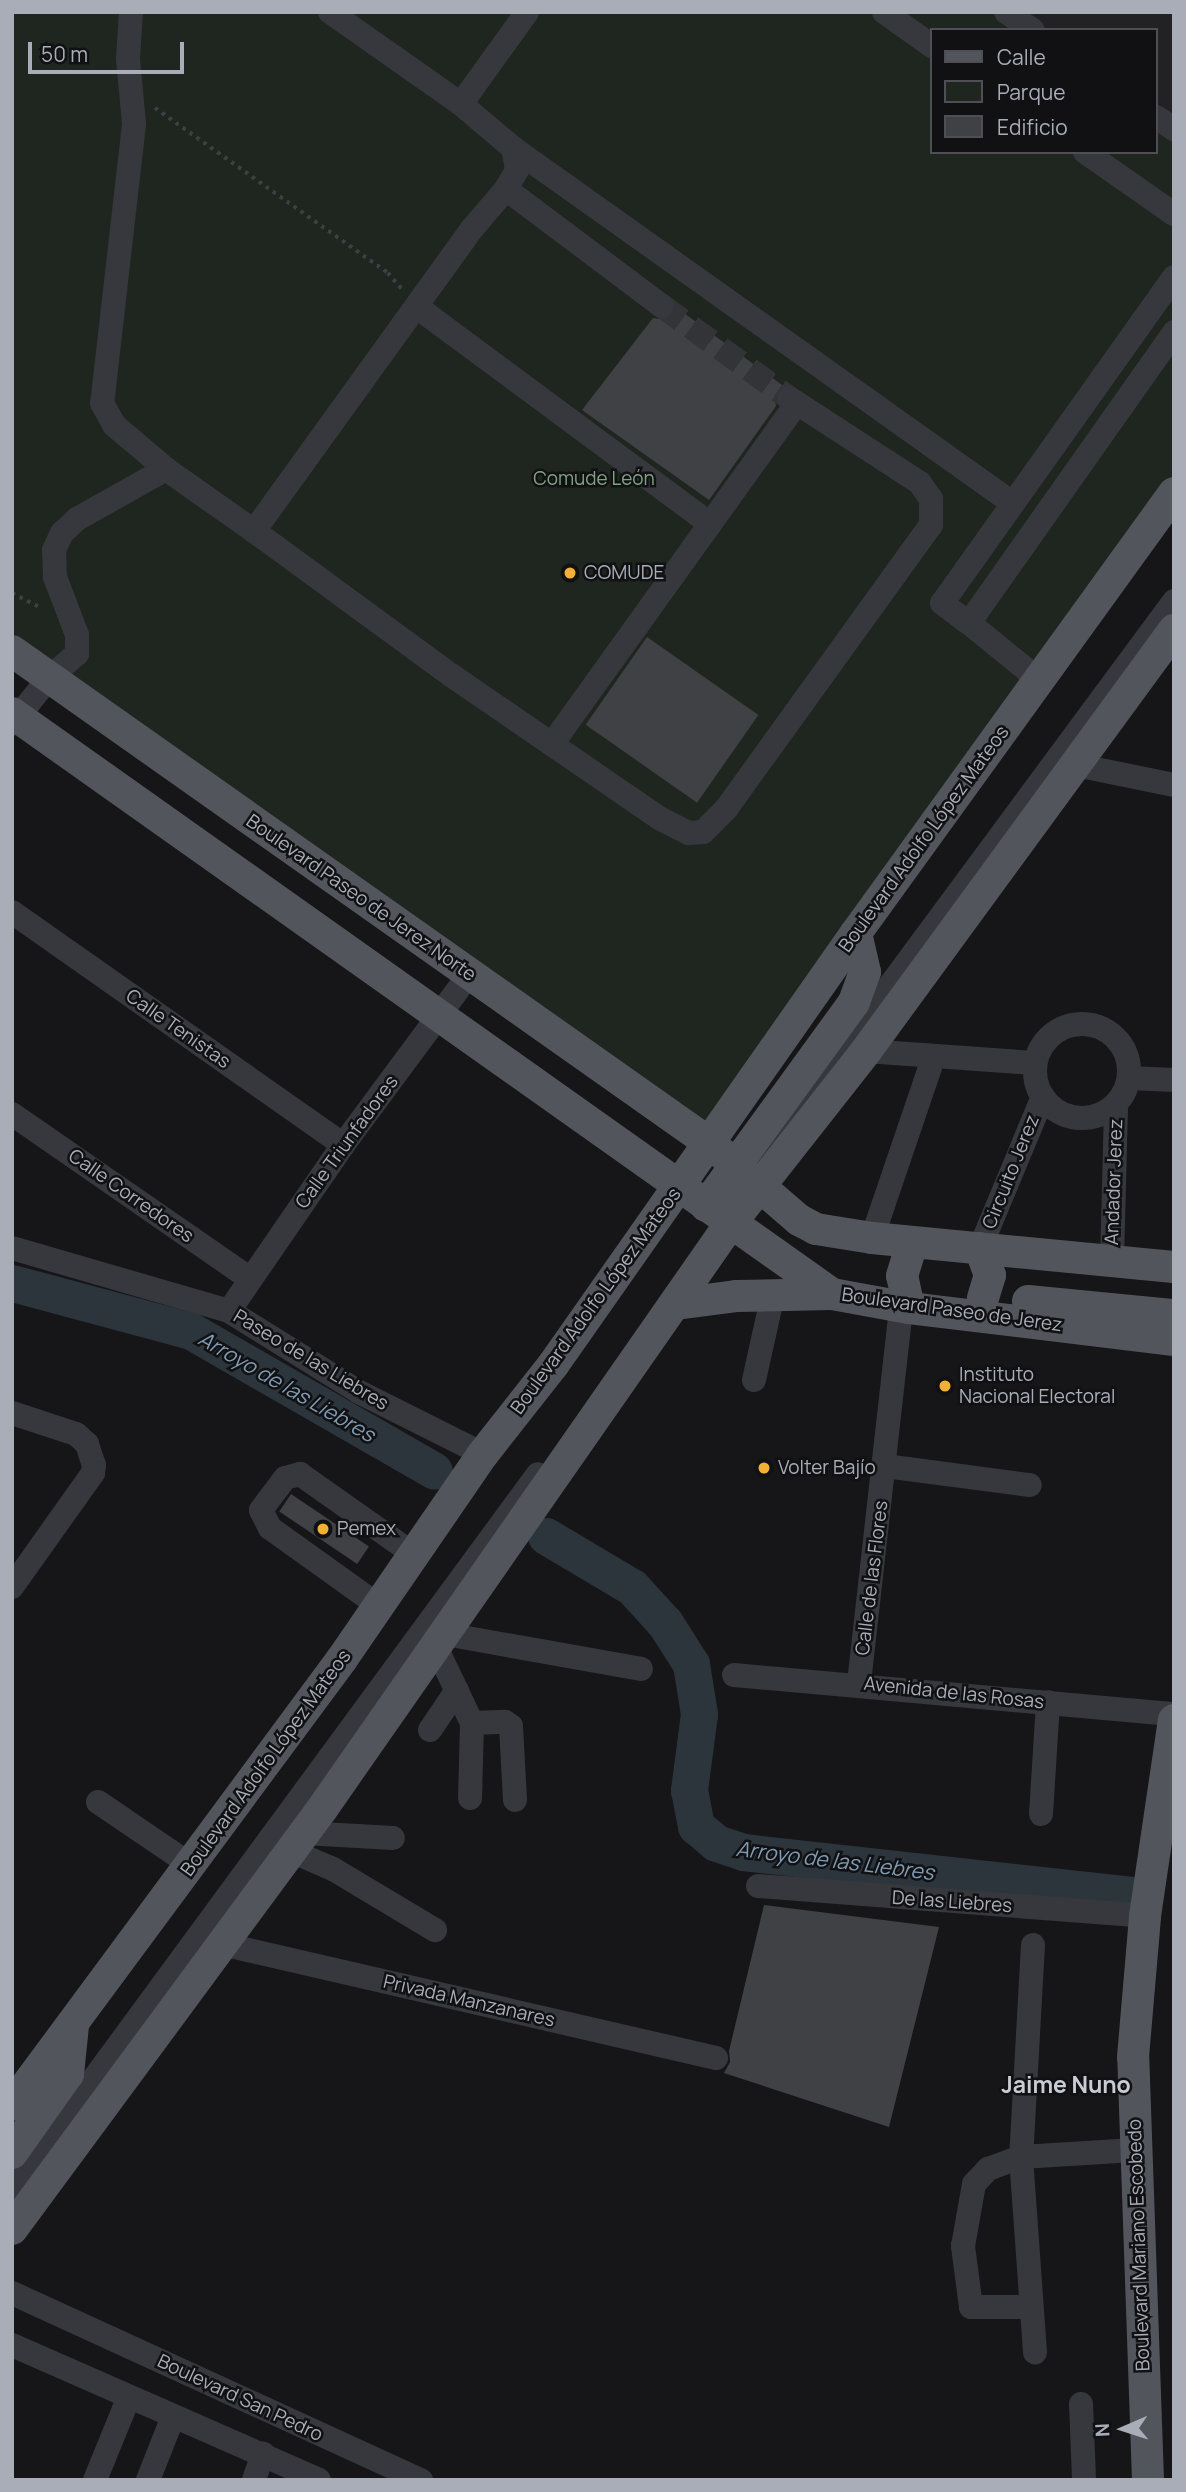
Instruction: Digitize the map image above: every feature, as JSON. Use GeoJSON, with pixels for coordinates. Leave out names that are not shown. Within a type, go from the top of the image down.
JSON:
{"type":"FeatureCollection","features":[{"type":"Feature","properties":{"kind":"main road","name":"Boulevard Adolfo López Mateos"},"geometry":{"type":"LineString","coordinates":[[12,2105],[192,1866],[436,1527],[483,1454],[553,1365],[711,1144],[856,933],[1174,493]]}},
{"type":"Feature","properties":{"kind":"main road"},"geometry":{"type":"LineString","coordinates":[[748,1176],[866,1051],[1174,630]]}},
{"type":"Feature","properties":{"kind":"main road","name":"Boulevard Paseo de Jerez Norte"},"geometry":{"type":"LineString","coordinates":[[12,651],[711,1144]]}},
{"type":"Feature","properties":{"kind":"main road"},"geometry":{"type":"LineString","coordinates":[[14,718],[440,1015],[679,1187]]}},
{"type":"Feature","properties":{"kind":"main road"},"geometry":{"type":"LineString","coordinates":[[12,2229],[297,1842],[676,1304],[719,1216],[748,1176],[854,1002],[865,972],[856,933]]}},
{"type":"Feature","properties":{"kind":"main road"},"geometry":{"type":"LineString","coordinates":[[711,1144],[780,1207],[816,1228],[872,1238],[1174,1266]]}},
{"type":"Feature","properties":{"kind":"main road","name":"Boulevard Paseo de Jerez"},"geometry":{"type":"LineString","coordinates":[[679,1187],[832,1294],[909,1308],[1174,1340]]}},
{"type":"Feature","properties":{"kind":"main road"},"geometry":{"type":"LineString","coordinates":[[912,1242],[902,1276],[909,1308],[941,1298],[983,1298],[1174,1315]]}},
{"type":"Feature","properties":{"kind":"main road"},"geometry":{"type":"LineString","coordinates":[[980,1248],[990,1275],[983,1298]]}},
{"type":"Feature","properties":{"kind":"main road"},"geometry":{"type":"LineString","coordinates":[[676,1304],[773,1294],[832,1294]]}},
{"type":"Feature","properties":{"kind":"main road","name":"Boulevard Mariano Escobedo"},"geometry":{"type":"LineString","coordinates":[[1148,2480],[1135,2143],[1135,2019],[1145,1916],[1174,1717]]}},
{"type":"Feature","properties":{"kind":"main road"},"geometry":{"type":"LineString","coordinates":[[12,2153],[68,2074],[73,2026]]}},
{"type":"Feature","properties":{"kind":"street"},"geometry":{"type":"LineString","coordinates":[[131,12],[128,59],[133,92],[132,155],[102,403],[114,425],[166,469],[552,744],[672,826],[688,833],[702,832],[726,809],[922,541],[933,510],[920,483],[793,401],[710,524],[552,744]]}},
{"type":"Feature","properties":{"kind":"street"},"geometry":{"type":"LineString","coordinates":[[330,12],[461,104],[513,148],[1011,502]]}},
{"type":"Feature","properties":{"kind":"street"},"geometry":{"type":"LineString","coordinates":[[461,104],[527,12]]}},
{"type":"Feature","properties":{"kind":"street"},"geometry":{"type":"LineString","coordinates":[[884,12],[930,45]]}},
{"type":"Feature","properties":{"kind":"street"},"geometry":{"type":"LineString","coordinates":[[1006,12],[1030,28]]}},
{"type":"Feature","properties":{"kind":"street"},"geometry":{"type":"LineString","coordinates":[[1158,118],[1174,129]]}},
{"type":"Feature","properties":{"kind":"street"},"geometry":{"type":"LineString","coordinates":[[254,531],[506,189],[517,170],[513,148]]}},
{"type":"Feature","properties":{"kind":"street"},"geometry":{"type":"LineString","coordinates":[[1088,154],[1174,214]]}},
{"type":"Feature","properties":{"kind":"street"},"geometry":{"type":"LineString","coordinates":[[506,189],[662,306]]}},
{"type":"Feature","properties":{"kind":"street"},"geometry":{"type":"LineString","coordinates":[[1038,679],[942,603],[1011,502],[1174,277]]}},
{"type":"Feature","properties":{"kind":"street"},"geometry":{"type":"LineString","coordinates":[[417,307],[710,524]]}},
{"type":"Feature","properties":{"kind":"street"},"geometry":{"type":"LineString","coordinates":[[969,623],[1174,332]]}},
{"type":"Feature","properties":{"kind":"street"},"geometry":{"type":"LineString","coordinates":[[14,718],[49,678],[72,661],[79,646],[55,576],[54,550],[61,533],[77,519],[166,469]]}},
{"type":"Feature","properties":{"kind":"street"},"geometry":{"type":"LineString","coordinates":[[748,1176],[1174,601]]}},
{"type":"Feature","properties":{"kind":"street"},"geometry":{"type":"LineString","coordinates":[[1076,765],[1174,785]]}},
{"type":"Feature","properties":{"kind":"street","name":"Calle Tenistas"},"geometry":{"type":"LineString","coordinates":[[12,912],[343,1145]]}},
{"type":"Feature","properties":{"kind":"street","name":"Calle Triunfadores"},"geometry":{"type":"LineString","coordinates":[[229,1311],[343,1145],[469,975]]}},
{"type":"Feature","properties":{"kind":"street"},"geometry":{"type":"LineString","coordinates":[[1090,1023],[1112,1033],[1120,1043],[1127,1054],[1129,1078],[1116,1104],[1099,1115],[1078,1118],[1057,1111],[1042,1097],[1035,1063],[1045,1040],[1065,1026],[1090,1023]]}},
{"type":"Feature","properties":{"kind":"street"},"geometry":{"type":"LineString","coordinates":[[866,1051],[1035,1063]]}},
{"type":"Feature","properties":{"kind":"street"},"geometry":{"type":"LineString","coordinates":[[872,1238],[934,1056]]}},
{"type":"Feature","properties":{"kind":"street"},"geometry":{"type":"LineString","coordinates":[[1129,1078],[1174,1080]]}},
{"type":"Feature","properties":{"kind":"street","name":"Circuito Jerez"},"geometry":{"type":"LineString","coordinates":[[980,1248],[1042,1097]]}},
{"type":"Feature","properties":{"kind":"street","name":"Andador Jerez"},"geometry":{"type":"LineString","coordinates":[[1112,1261],[1116,1104]]}},
{"type":"Feature","properties":{"kind":"street","name":"Calle Corredores"},"geometry":{"type":"LineString","coordinates":[[12,1114],[250,1279]]}},
{"type":"Feature","properties":{"kind":"street"},"geometry":{"type":"LineString","coordinates":[[12,2190],[306,1793],[719,1216]]}},
{"type":"Feature","properties":{"kind":"street","name":"Paseo de las Liebres"},"geometry":{"type":"LineString","coordinates":[[12,1248],[229,1311],[359,1392],[483,1454]]}},
{"type":"Feature","properties":{"kind":"street"},"geometry":{"type":"LineString","coordinates":[[754,1380],[773,1294]]}},
{"type":"Feature","properties":{"kind":"street","name":"Calle de las Flores"},"geometry":{"type":"LineString","coordinates":[[859,1683],[885,1466],[909,1308]]}},
{"type":"Feature","properties":{"kind":"street"},"geometry":{"type":"LineString","coordinates":[[12,1413],[76,1434],[92,1455],[93,1473],[13,1585]]}},
{"type":"Feature","properties":{"kind":"street"},"geometry":{"type":"LineString","coordinates":[[885,1466],[1030,1485]]}},
{"type":"Feature","properties":{"kind":"street"},"geometry":{"type":"LineString","coordinates":[[379,1606],[270,1528],[261,1510],[285,1478],[300,1474],[415,1555]]}},
{"type":"Feature","properties":{"kind":"street"},"geometry":{"type":"LineString","coordinates":[[470,1798],[472,1723],[457,1690],[440,1640],[641,1669]]}},
{"type":"Feature","properties":{"kind":"street","name":"Avenida de las Rosas"},"geometry":{"type":"LineString","coordinates":[[734,1675],[859,1683],[1174,1717]]}},
{"type":"Feature","properties":{"kind":"street"},"geometry":{"type":"LineString","coordinates":[[430,1730],[457,1690]]}},
{"type":"Feature","properties":{"kind":"street"},"geometry":{"type":"LineString","coordinates":[[1041,1814],[1048,1702]]}},
{"type":"Feature","properties":{"kind":"street"},"geometry":{"type":"LineString","coordinates":[[472,1723],[505,1722],[511,1726],[515,1800]]}},
{"type":"Feature","properties":{"kind":"street"},"geometry":{"type":"LineString","coordinates":[[98,1802],[192,1866]]}},
{"type":"Feature","properties":{"kind":"street"},"geometry":{"type":"LineString","coordinates":[[297,1842],[393,1838]]}},
{"type":"Feature","properties":{"kind":"street"},"geometry":{"type":"LineString","coordinates":[[297,1842],[333,1869],[435,1930]]}},
{"type":"Feature","properties":{"kind":"street","name":"De las Liebres"},"geometry":{"type":"LineString","coordinates":[[758,1886],[1145,1916]]}},
{"type":"Feature","properties":{"kind":"street","name":"Privada Manzanares"},"geometry":{"type":"LineString","coordinates":[[222,1944],[716,2058]]}},
{"type":"Feature","properties":{"kind":"street"},"geometry":{"type":"LineString","coordinates":[[1032,1945],[1021,2149],[1035,2352]]}},
{"type":"Feature","properties":{"kind":"street"},"geometry":{"type":"LineString","coordinates":[[1030,2307],[971,2306],[963,2246],[974,2183],[988,2169],[1021,2149],[1135,2143]]}},
{"type":"Feature","properties":{"kind":"street","name":"Boulevard San Pedro"},"geometry":{"type":"LineString","coordinates":[[12,2293],[421,2480]]}},
{"type":"Feature","properties":{"kind":"street"},"geometry":{"type":"LineString","coordinates":[[12,2345],[128,2399],[263,2454],[313,2478]]}},
{"type":"Feature","properties":{"kind":"street"},"geometry":{"type":"LineString","coordinates":[[95,2480],[128,2399]]}},
{"type":"Feature","properties":{"kind":"street"},"geometry":{"type":"LineString","coordinates":[[1081,2404],[1084,2480]]}},
{"type":"Feature","properties":{"kind":"street"},"geometry":{"type":"LineString","coordinates":[[148,2480],[173,2417]]}},
{"type":"Feature","properties":{"kind":"street"},"geometry":{"type":"LineString","coordinates":[[254,2480],[263,2454]]}},
{"type":"Feature","properties":{"kind":"path"},"geometry":{"type":"LineString","coordinates":[[133,92],[388,273],[417,307]]}},
{"type":"Feature","properties":{"kind":"shaded area"},"geometry":{"type":"Polygon","coordinates":[[[971,12],[1174,12],[1174,168],[1158,154],[1158,28],[991,28],[971,12]]]}},
{"type":"Feature","properties":{"kind":"green space","name":"COMUDE"},"geometry":{"type":"Polygon","coordinates":[[[12,12],[995,12],[1019,28],[930,28],[930,154],[1158,154],[1158,116],[1174,126],[1174,509],[713,1139],[12,637],[12,12]]]}},
{"type":"Feature","properties":{"kind":"building"},"geometry":{"type":"Polygon","coordinates":[[[677,308],[782,385],[774,397],[776,406],[709,500],[582,410],[653,318],[667,320],[677,308]]]}},
{"type":"Feature","properties":{"kind":"building"},"geometry":{"type":"Polygon","coordinates":[[[647,637],[758,715],[697,803],[586,725],[647,637]]]}},
{"type":"Feature","properties":{"kind":"building","name":"Pemex"},"geometry":{"type":"Polygon","coordinates":[[[291,1494],[369,1547],[357,1564],[279,1511],[291,1494]]]}},
{"type":"Feature","properties":{"kind":"building"},"geometry":{"type":"Polygon","coordinates":[[[764,1905],[939,1927],[889,2127],[724,2073],[730,2062],[729,2051],[764,1905]]]}},
{"type":"Feature","properties":{"kind":"waterway","name":"Arroyo de las Liebres"},"geometry":{"type":"LineString","coordinates":[[12,1283],[191,1331],[434,1471]]}},
{"type":"Feature","properties":{"kind":"waterway","name":"Arroyo de las Liebres"},"geometry":{"type":"LineString","coordinates":[[546,1536],[632,1587],[665,1623],[691,1664],[699,1714],[689,1790],[696,1826],[716,1843],[743,1852],[1130,1895]]}},
{"type":"Feature","properties":{"kind":"tunnel"},"geometry":{"type":"LineString","coordinates":[[662,306],[789,398]]}},
{"type":"Feature","properties":{"kind":"place","name":"COMUDE"},"geometry":{"type":"Point","coordinates":[570,573]}},
{"type":"Feature","properties":{"kind":"place","name":"Instituto Nacional Electoral"},"geometry":{"type":"Point","coordinates":[945,1386]}},
{"type":"Feature","properties":{"kind":"place","name":"Volter Bajío"},"geometry":{"type":"Point","coordinates":[764,1468]}},
{"type":"Feature","properties":{"kind":"place","name":"Pemex"},"geometry":{"type":"Point","coordinates":[323,1529]}},
{"type":"Feature","properties":{"kind":"district","name":"Jaime Nuno"},"geometry":{"type":"Point","coordinates":[1066,2084]}},
{"type":"Feature","properties":{"kind":"park label","name":"Comude León"},"geometry":{"type":"Point","coordinates":[594,479]}}]}
